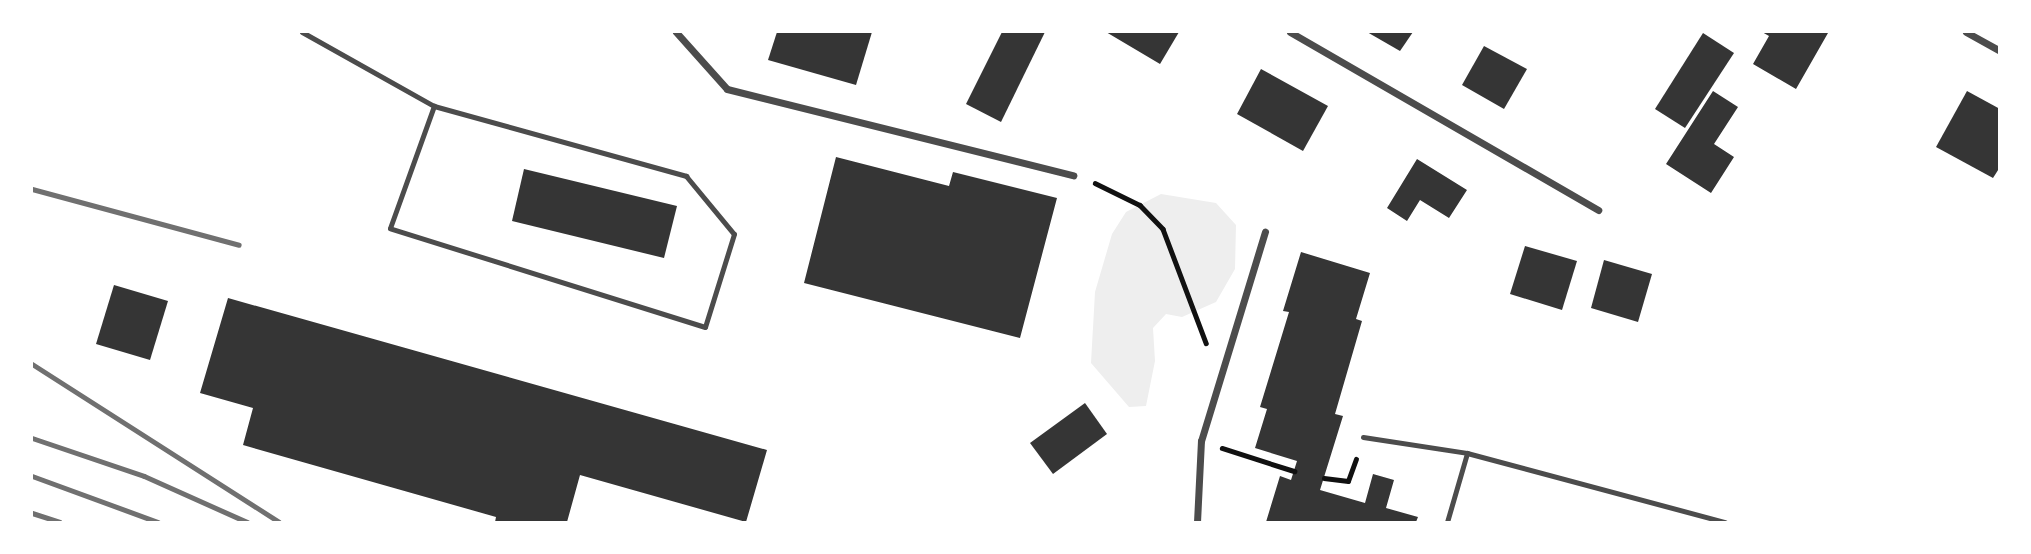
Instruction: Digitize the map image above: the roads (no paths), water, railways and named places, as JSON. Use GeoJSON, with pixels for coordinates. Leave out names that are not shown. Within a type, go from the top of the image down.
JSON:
{"type":"FeatureCollection","features":[{"type":"Feature","properties":{"kind":"street"},"geometry":{"type":"LineString","coordinates":[[1290,32],[1598,211]]}},
{"type":"Feature","properties":{"kind":"street"},"geometry":{"type":"LineString","coordinates":[[1966,32],[2000,51]]}},
{"type":"Feature","properties":{"kind":"street"},"geometry":{"type":"LineString","coordinates":[[681,33],[727,89],[1073,175]]}},
{"type":"Feature","properties":{"kind":"street"},"geometry":{"type":"LineString","coordinates":[[1197,523],[1202,441],[1218,376],[1265,232]]}},
{"type":"Feature","properties":{"kind":"lane"},"geometry":{"type":"LineString","coordinates":[[302,32],[434,106],[686,176],[734,234],[705,327],[390,228],[434,106]]}},
{"type":"Feature","properties":{"kind":"lane"},"geometry":{"type":"LineString","coordinates":[[1363,437],[1467,453],[1725,523]]}},
{"type":"Feature","properties":{"kind":"lane"},"geometry":{"type":"LineString","coordinates":[[1447,523],[1467,453]]}},
{"type":"Feature","properties":{"kind":"railway"},"geometry":{"type":"LineString","coordinates":[[32,189],[239,245]]}},
{"type":"Feature","properties":{"kind":"railway"},"geometry":{"type":"LineString","coordinates":[[32,364],[279,522]]}},
{"type":"Feature","properties":{"kind":"railway"},"geometry":{"type":"LineString","coordinates":[[32,438],[144,476],[247,522]]}},
{"type":"Feature","properties":{"kind":"railway"},"geometry":{"type":"LineString","coordinates":[[32,476],[158,522]]}},
{"type":"Feature","properties":{"kind":"railway"},"geometry":{"type":"LineString","coordinates":[[32,513],[60,522]]}}]}
